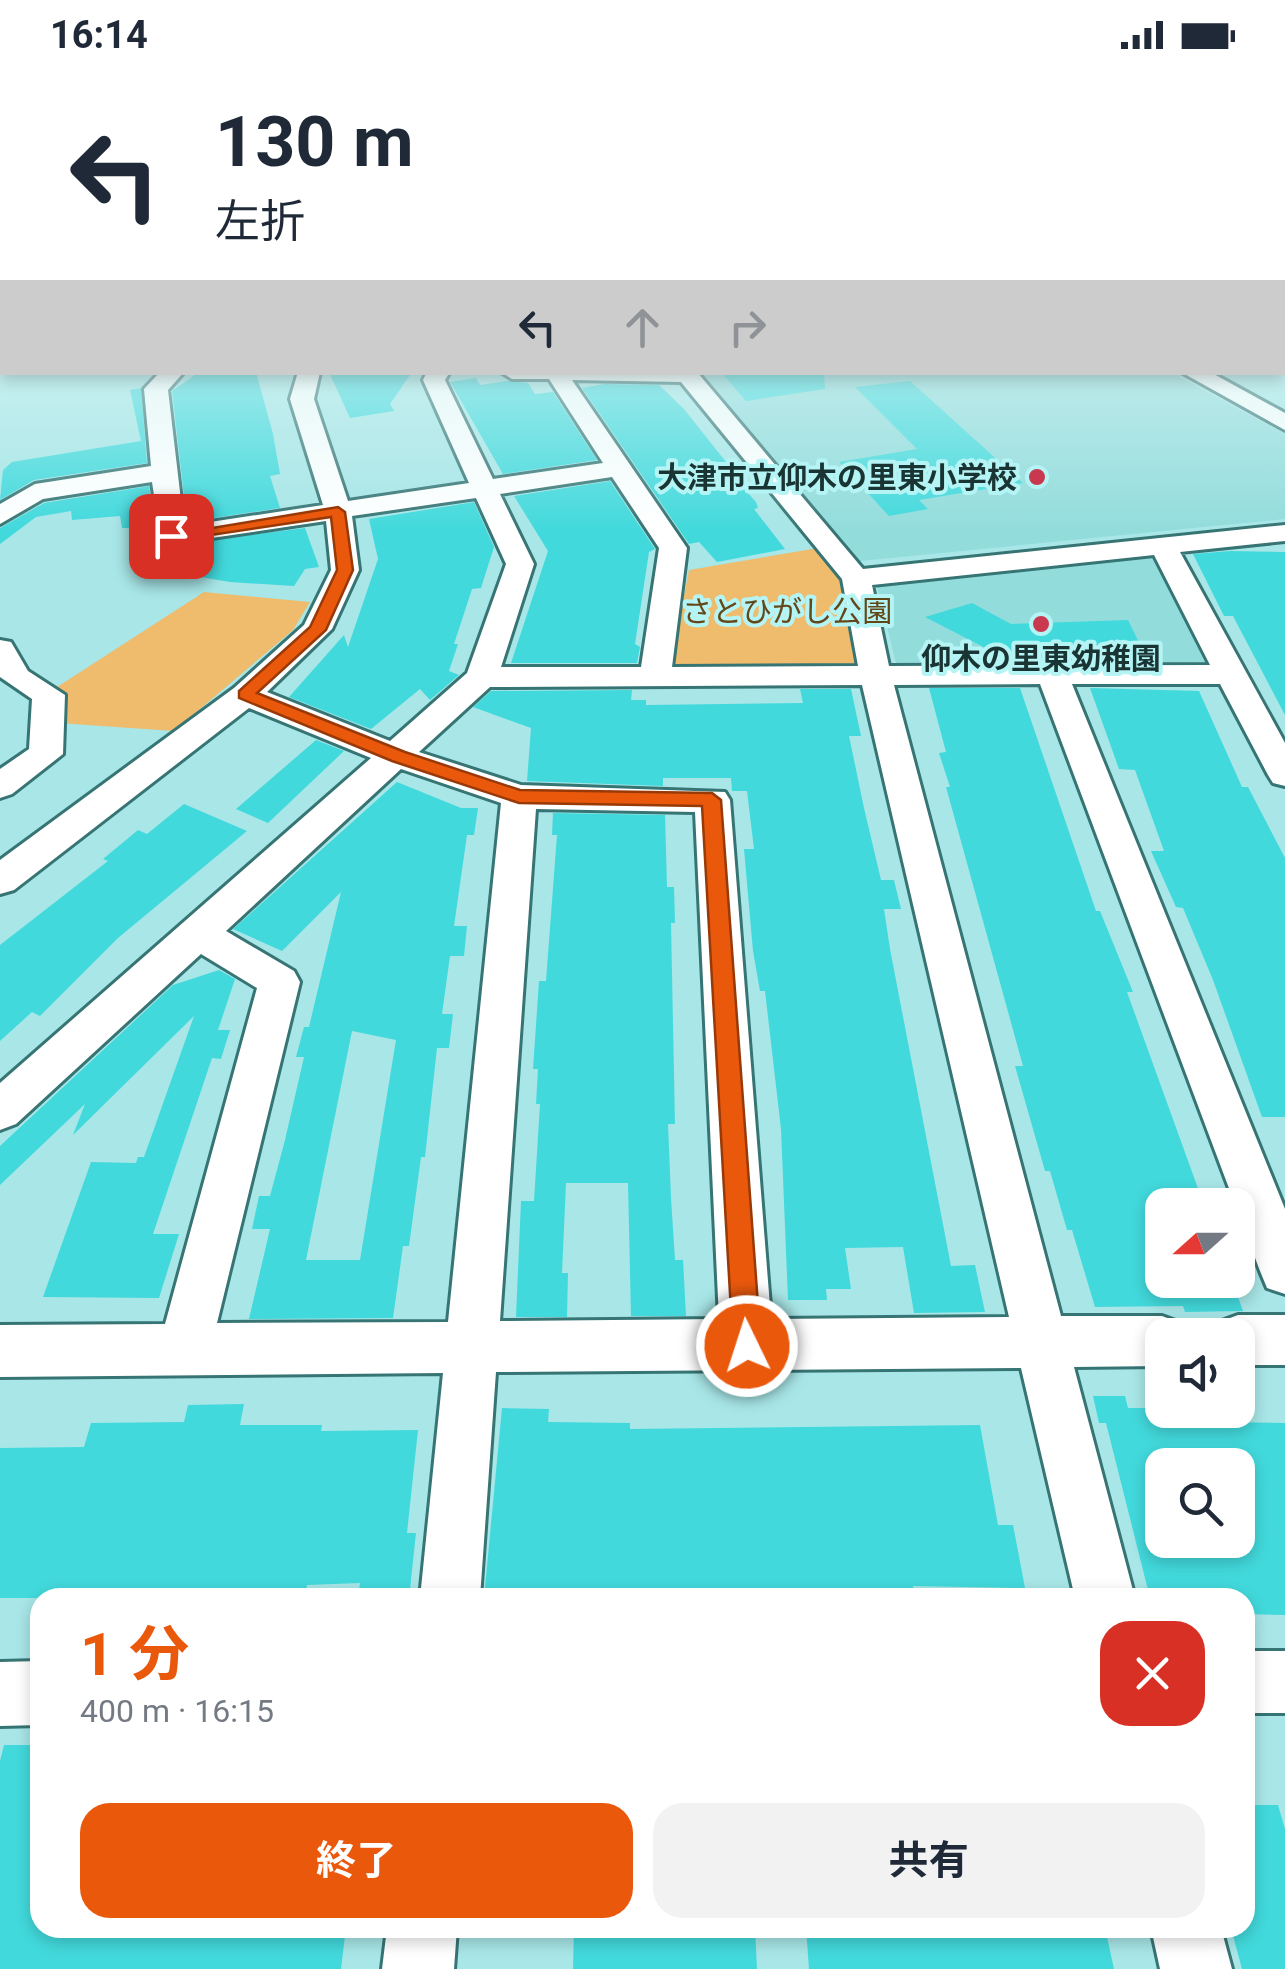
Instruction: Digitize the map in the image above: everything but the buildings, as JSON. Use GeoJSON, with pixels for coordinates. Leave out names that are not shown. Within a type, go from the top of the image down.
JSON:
{"type":"FeatureCollection","features":[{"type":"Feature","properties":{"kind":"street"},"geometry":{"type":"LineString","coordinates":[[170,375],[156,389],[171,536],[618,468]]}},
{"type":"Feature","properties":{"kind":"street"},"geometry":{"type":"LineString","coordinates":[[0,880],[245,695],[318,630],[345,570],[338,512],[302,399],[308,375]]}},
{"type":"Feature","properties":{"kind":"street"},"geometry":{"type":"LineString","coordinates":[[0,1111],[399,756],[482,677],[520,564],[434,380],[437,375]]}},
{"type":"Feature","properties":{"kind":"street"},"geometry":{"type":"LineString","coordinates":[[557,375],[673,548],[655,678]]}},
{"type":"Feature","properties":{"kind":"street"},"geometry":{"type":"LineString","coordinates":[[687,375],[856,578],[875,674],[1104,1588]]}},
{"type":"Feature","properties":{"kind":"street"},"geometry":{"type":"LineString","coordinates":[[1197,375],[1285,423]]}},
{"type":"Feature","properties":{"kind":"street"},"geometry":{"type":"LineString","coordinates":[[0,516],[36,492],[165,472]]}},
{"type":"Feature","properties":{"kind":"street"},"geometry":{"type":"LineString","coordinates":[[856,578],[1285,533]]}},
{"type":"Feature","properties":{"kind":"street"},"geometry":{"type":"LineString","coordinates":[[1164,546],[1285,775]]}},
{"type":"Feature","properties":{"kind":"street"},"geometry":{"type":"LineString","coordinates":[[0,649],[16,677],[49,695],[46,754],[0,786]]}},
{"type":"Feature","properties":{"kind":"street"},"geometry":{"type":"LineString","coordinates":[[1052,674],[1285,1272]]}},
{"type":"Feature","properties":{"kind":"street"},"geometry":{"type":"LineString","coordinates":[[482,677],[1231,674]]}},
{"type":"Feature","properties":{"kind":"street"},"geometry":{"type":"LineString","coordinates":[[245,695],[399,756],[519,796],[712,800],[747,1346]]}},
{"type":"Feature","properties":{"kind":"street"},"geometry":{"type":"LineString","coordinates":[[451,1588],[519,796]]}},
{"type":"Feature","properties":{"kind":"street"},"geometry":{"type":"LineString","coordinates":[[184,1352],[279,982],[199,934]]}},
{"type":"Feature","properties":{"kind":"street"},"geometry":{"type":"LineString","coordinates":[[1255,1340],[1285,1340]]}},
{"type":"Feature","properties":{"kind":"street"},"geometry":{"type":"LineString","coordinates":[[0,1351],[1145,1341]]}},
{"type":"Feature","properties":{"kind":"street"},"geometry":{"type":"LineString","coordinates":[[1255,1682],[1285,1682]]}},
{"type":"Feature","properties":{"kind":"street"},"geometry":{"type":"LineString","coordinates":[[0,1694],[30,1693]]}},
{"type":"Feature","properties":{"kind":"street"},"geometry":{"type":"LineString","coordinates":[[418,1969],[421,1938]]}},
{"type":"Feature","properties":{"kind":"street"},"geometry":{"type":"LineString","coordinates":[[1188,1938],[1196,1969]]}},
{"type":"Feature","properties":{"kind":"shaded area","name":"大津市立仰木の里東小学校"},"geometry":{"type":"Polygon","coordinates":[[[704,375],[1176,375],[1285,434],[1285,519],[860,561],[704,375]]]}},
{"type":"Feature","properties":{"kind":"shaded area","name":"仰木の里東幼稚園"},"geometry":{"type":"Polygon","coordinates":[[[1149,552],[1161,556],[1216,662],[1208,667],[907,668],[896,663],[877,586],[882,582],[1149,552]]]}},
{"type":"Feature","properties":{"kind":"green space","name":"さとひがし公園"},"geometry":{"type":"Polygon","coordinates":[[[818,548],[843,580],[862,668],[676,668],[671,663],[689,570],[818,548]]]}},
{"type":"Feature","properties":{"kind":"green space"},"geometry":{"type":"Polygon","coordinates":[[[204,592],[310,602],[293,630],[174,731],[58,723],[54,689],[204,592]]]}},
{"type":"Feature","properties":{"kind":"place","name":"大津市立仰木の里東小学校"},"geometry":{"type":"Point","coordinates":[1037,477]}},
{"type":"Feature","properties":{"kind":"place","name":"仰木の里東幼稚園"},"geometry":{"type":"Point","coordinates":[1041,624]}},
{"type":"Feature","properties":{"kind":"route"},"geometry":{"type":"LineString","coordinates":[[171,536],[338,512],[345,570],[318,630],[245,695],[399,756],[519,796],[712,800],[747,1346]]}}]}
